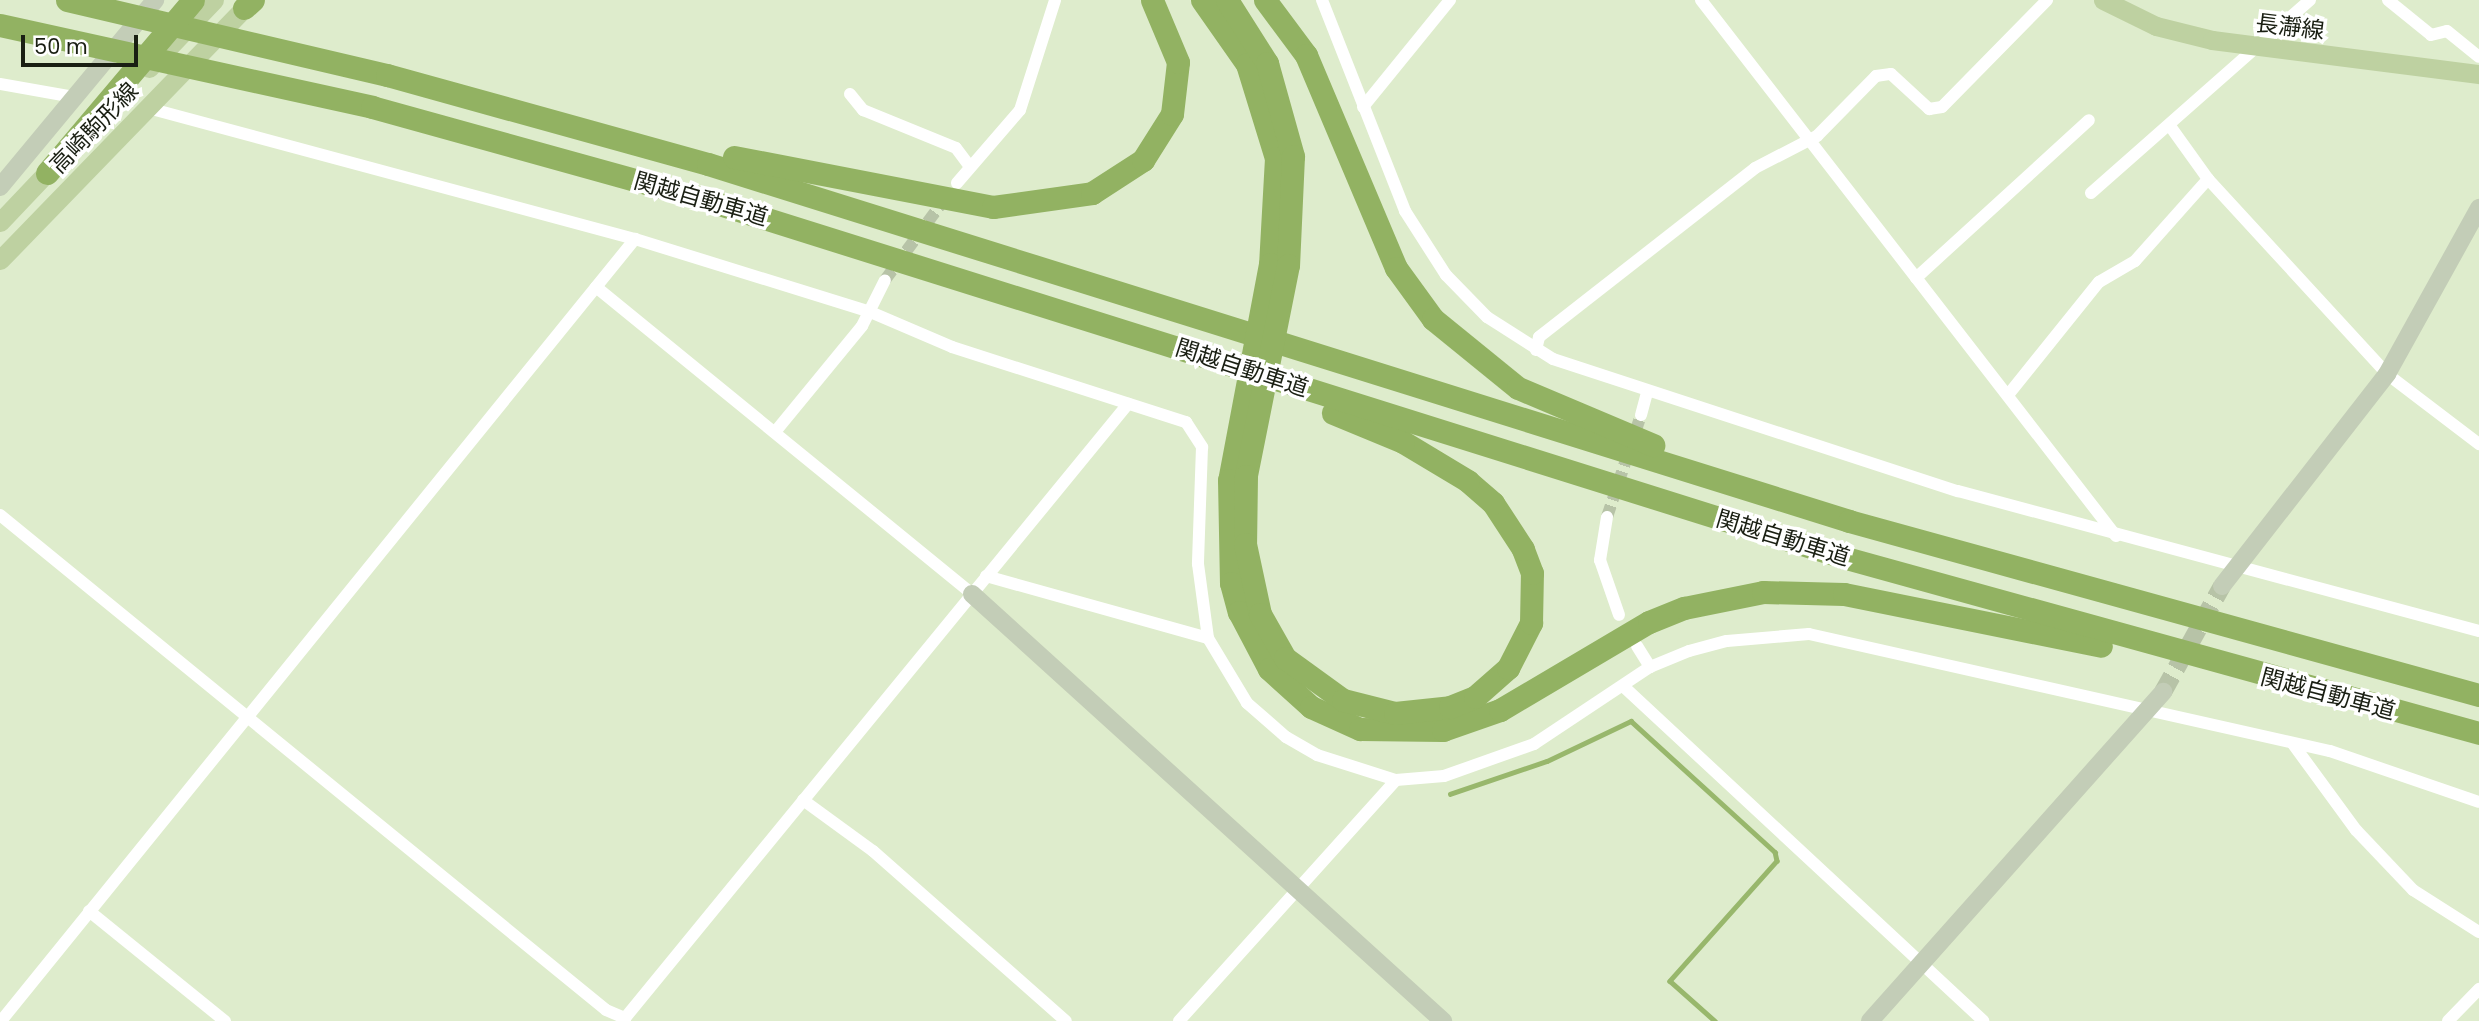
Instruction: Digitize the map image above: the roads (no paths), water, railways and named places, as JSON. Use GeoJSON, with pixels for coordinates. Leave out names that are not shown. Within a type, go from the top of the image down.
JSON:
{"type":"FeatureCollection","features":[{"type":"Feature","properties":{"kind":"highway","name":"関越自動車道"},"geometry":{"type":"LineString","coordinates":[[67,0],[258,43],[525,112],[1217,322],[2079,589],[2479,695]]}},
{"type":"Feature","properties":{"kind":"highway"},"geometry":{"type":"LineString","coordinates":[[47,173],[193,0]]}},
{"type":"Feature","properties":{"kind":"highway"},"geometry":{"type":"LineString","coordinates":[[525,112],[961,204],[1058,202],[1092,193],[1126,172],[1160,139],[1172,114],[1178,62],[1152,0]]}},
{"type":"Feature","properties":{"kind":"highway"},"geometry":{"type":"LineString","coordinates":[[1202,0],[1247,64],[1276,158],[1270,264],[1228,480],[1231,583],[1239,612],[1269,669],[1311,707],[1360,729],[1443,730],[1500,710],[1649,622],[1684,608],[1763,592],[1857,596],[2262,676]]}},
{"type":"Feature","properties":{"kind":"highway"},"geometry":{"type":"LineString","coordinates":[[1227,0],[1279,92],[1294,168],[1288,265],[1246,476],[1245,544],[1260,614],[1285,657],[1343,700],[1405,713],[1475,697],[1508,668],[1531,623],[1531,573],[1511,527],[1485,496],[1438,461],[1298,393]]}},
{"type":"Feature","properties":{"kind":"highway"},"geometry":{"type":"LineString","coordinates":[[1265,0],[1324,92],[1395,268],[1433,319],[1485,367],[1610,429],[2079,589]]}},
{"type":"Feature","properties":{"kind":"highway","name":"関越自動車道"},"geometry":{"type":"LineString","coordinates":[[0,24],[231,73],[514,146],[878,252],[1298,393],[1846,558],[2262,676],[2479,733]]}},
{"type":"Feature","properties":{"kind":"main road","name":"高崎駒形線"},"geometry":{"type":"LineString","coordinates":[[0,222],[214,0]]}},
{"type":"Feature","properties":{"kind":"main road","name":"長瀞線"},"geometry":{"type":"LineString","coordinates":[[2103,0],[2156,26],[2259,49],[2477,65]]}},
{"type":"Feature","properties":{"kind":"main road","name":"高崎駒形線"},"geometry":{"type":"LineString","coordinates":[[0,260],[249,3]]}},
{"type":"Feature","properties":{"kind":"street"},"geometry":{"type":"LineString","coordinates":[[0,187],[155,0]]}},
{"type":"Feature","properties":{"kind":"street"},"geometry":{"type":"LineString","coordinates":[[957,183],[969,165],[1020,110],[1055,0]]}},
{"type":"Feature","properties":{"kind":"street"},"geometry":{"type":"LineString","coordinates":[[1322,0],[1405,211],[1446,275],[1488,317],[1536,350],[1647,393],[2116,536],[2479,631]]}},
{"type":"Feature","properties":{"kind":"street"},"geometry":{"type":"LineString","coordinates":[[1363,107],[1450,0]]}},
{"type":"Feature","properties":{"kind":"street"},"geometry":{"type":"LineString","coordinates":[[1701,0],[2116,536]]}},
{"type":"Feature","properties":{"kind":"street"},"geometry":{"type":"LineString","coordinates":[[1536,350],[1539,337],[1755,168],[1807,140],[1881,72],[1929,109],[1941,107],[2047,0]]}},
{"type":"Feature","properties":{"kind":"street"},"geometry":{"type":"LineString","coordinates":[[2091,193],[2259,49],[2310,0]]}},
{"type":"Feature","properties":{"kind":"street"},"geometry":{"type":"LineString","coordinates":[[2388,0],[2431,35],[2447,31],[2477,65]]}},
{"type":"Feature","properties":{"kind":"street"},"geometry":{"type":"LineString","coordinates":[[0,84],[74,97]]}},
{"type":"Feature","properties":{"kind":"street"},"geometry":{"type":"LineString","coordinates":[[850,94],[863,110],[956,148],[969,165]]}},
{"type":"Feature","properties":{"kind":"street"},"geometry":{"type":"LineString","coordinates":[[148,108],[635,239],[868,310],[952,347],[1186,422],[1202,447],[1198,565],[1208,638],[1247,703],[1286,737],[1317,755],[1396,780],[1486,765],[1534,744],[1650,667],[1727,640],[1809,635],[2293,744],[2479,802]]}},
{"type":"Feature","properties":{"kind":"street"},"geometry":{"type":"LineString","coordinates":[[1916,278],[2089,120]]}},
{"type":"Feature","properties":{"kind":"street"},"geometry":{"type":"LineString","coordinates":[[2170,126],[2208,179],[2387,373],[2479,444]]}},
{"type":"Feature","properties":{"kind":"street"},"geometry":{"type":"LineString","coordinates":[[2008,395],[2099,282],[2135,261],[2208,179]]}},
{"type":"Feature","properties":{"kind":"street"},"geometry":{"type":"LineString","coordinates":[[2222,586],[2387,373],[2479,208]]}},
{"type":"Feature","properties":{"kind":"street"},"geometry":{"type":"LineString","coordinates":[[1,1021],[635,239]]}},
{"type":"Feature","properties":{"kind":"street"},"geometry":{"type":"LineString","coordinates":[[775,432],[868,310],[885,280]]}},
{"type":"Feature","properties":{"kind":"street"},"geometry":{"type":"LineString","coordinates":[[596,287],[972,594],[1443,1021]]}},
{"type":"Feature","properties":{"kind":"street"},"geometry":{"type":"LineString","coordinates":[[1642,415],[1647,393]]}},
{"type":"Feature","properties":{"kind":"street"},"geometry":{"type":"LineString","coordinates":[[0,515],[250,715],[606,1010],[627,1019],[1128,404]]}},
{"type":"Feature","properties":{"kind":"street"},"geometry":{"type":"LineString","coordinates":[[1607,517],[1600,560],[1619,615]]}},
{"type":"Feature","properties":{"kind":"street"},"geometry":{"type":"LineString","coordinates":[[986,576],[1208,638]]}},
{"type":"Feature","properties":{"kind":"street"},"geometry":{"type":"LineString","coordinates":[[1637,646],[1650,667]]}},
{"type":"Feature","properties":{"kind":"street"},"geometry":{"type":"LineString","coordinates":[[1623,686],[1983,1021]]}},
{"type":"Feature","properties":{"kind":"street"},"geometry":{"type":"LineString","coordinates":[[1870,1021],[2149,712],[2163,692]]}},
{"type":"Feature","properties":{"kind":"street"},"geometry":{"type":"LineString","coordinates":[[2293,744],[2356,830],[2413,890],[2479,933]]}},
{"type":"Feature","properties":{"kind":"street"},"geometry":{"type":"LineString","coordinates":[[1179,1021],[1396,780]]}},
{"type":"Feature","properties":{"kind":"street"},"geometry":{"type":"LineString","coordinates":[[803,800],[873,851],[1066,1021]]}},
{"type":"Feature","properties":{"kind":"street"},"geometry":{"type":"LineString","coordinates":[[89,911],[225,1021]]}},
{"type":"Feature","properties":{"kind":"street"},"geometry":{"type":"LineString","coordinates":[[2448,1021],[2479,989]]}},
{"type":"Feature","properties":{"kind":"waterway"},"geometry":{"type":"LineString","coordinates":[[1450,794],[1547,761],[1631,721],[1775,852],[1777,861],[1670,981],[1715,1021]]}},
{"type":"Feature","properties":{"kind":"tunnel"},"geometry":{"type":"LineString","coordinates":[[885,280],[947,196]]}},
{"type":"Feature","properties":{"kind":"tunnel"},"geometry":{"type":"LineString","coordinates":[[1607,517],[1641,415]]}},
{"type":"Feature","properties":{"kind":"tunnel"},"geometry":{"type":"LineString","coordinates":[[2163,692],[2222,586]]}}]}
